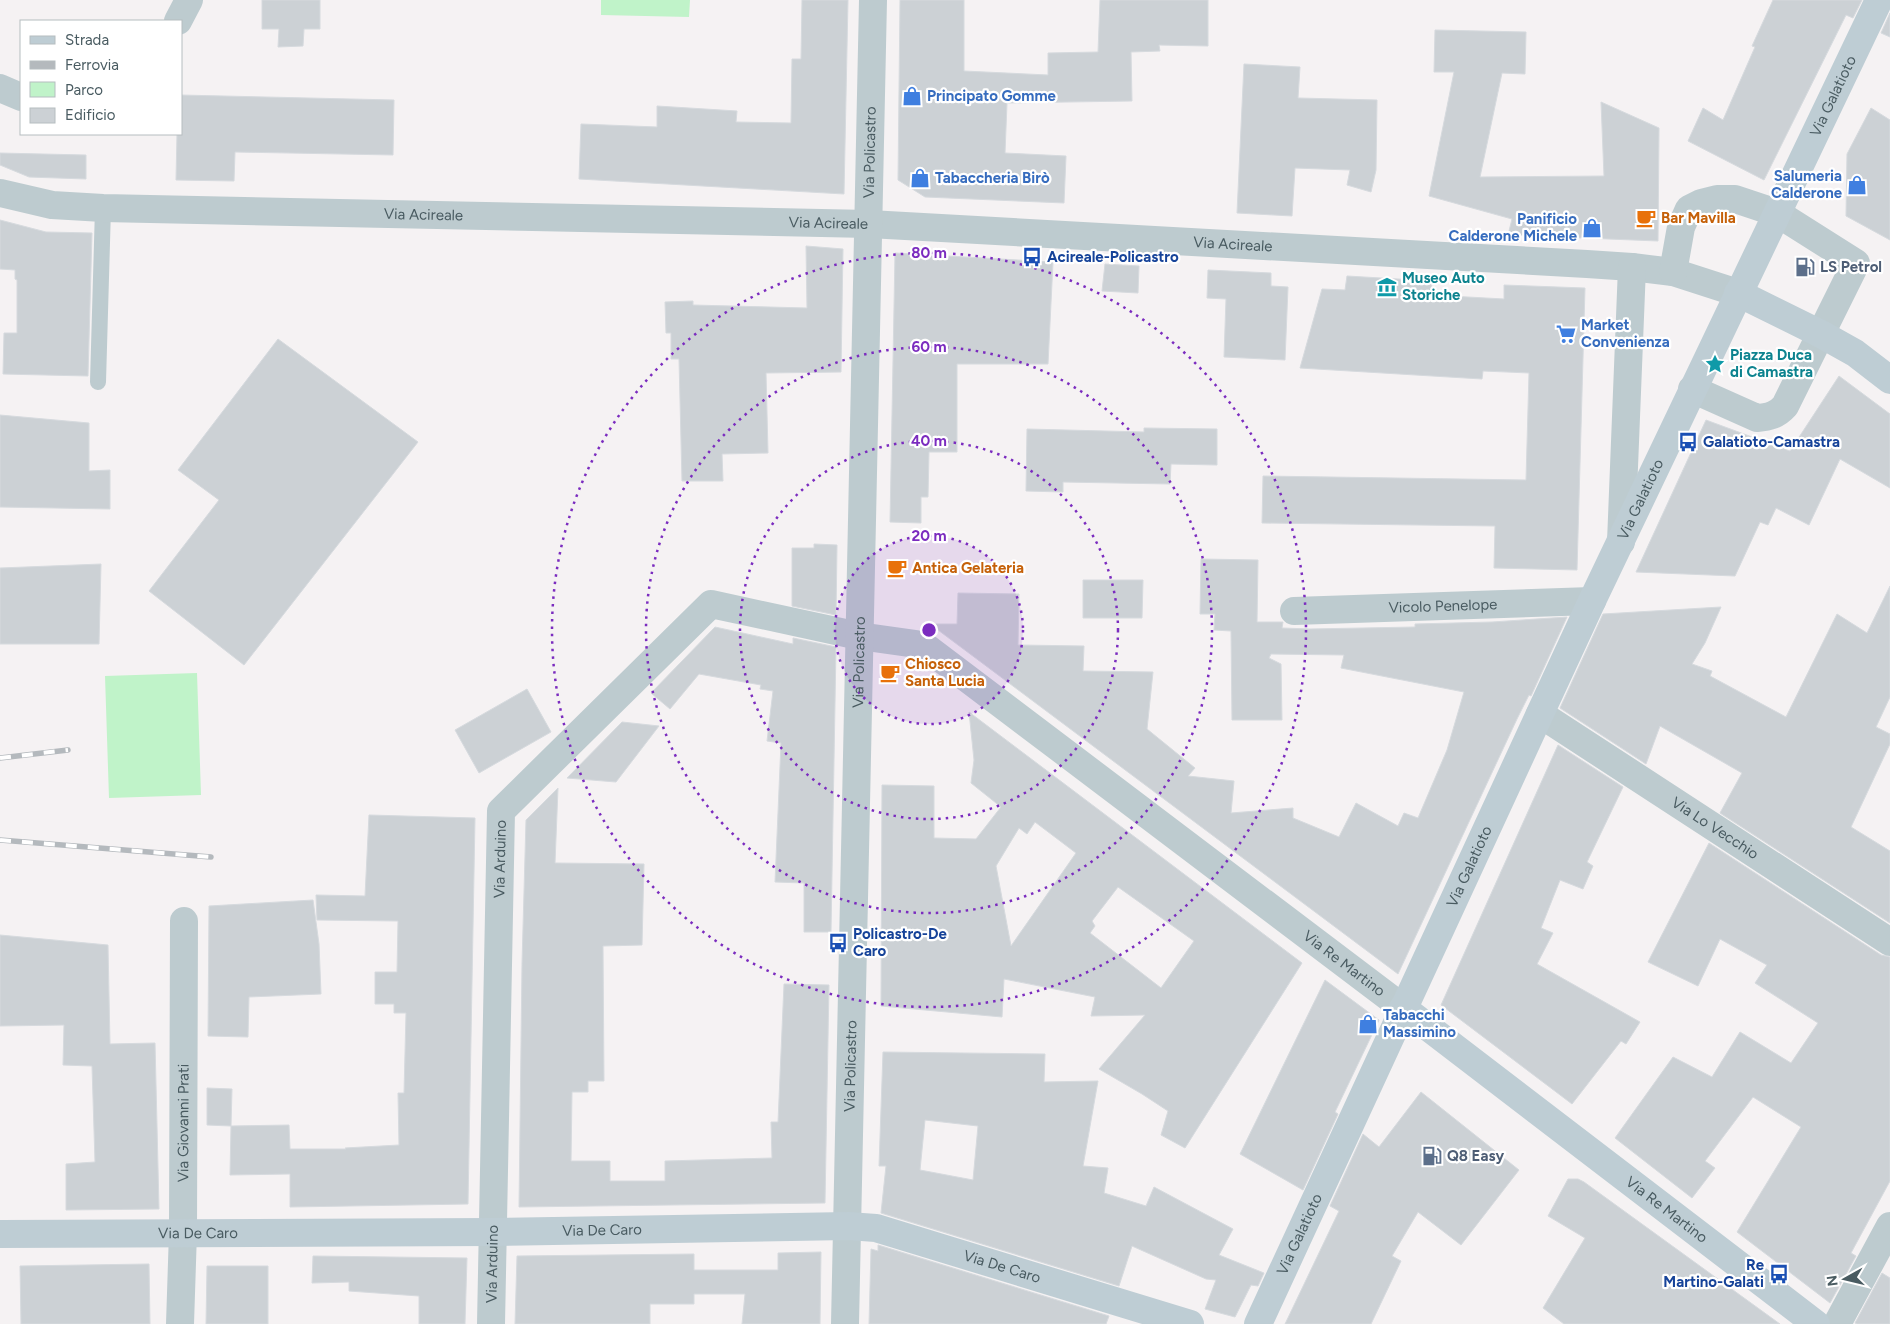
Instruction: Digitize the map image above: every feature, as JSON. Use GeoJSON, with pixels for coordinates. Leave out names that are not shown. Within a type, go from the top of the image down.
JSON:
{"type":"FeatureCollection","features":[{"type":"Feature","properties":{"kind":"main road","name":"Via Galatioto"},"geometry":{"type":"LineString","coordinates":[[1258,1324],[1687,399],[1879,0]]}},
{"type":"Feature","properties":{"kind":"main road"},"geometry":{"type":"LineString","coordinates":[[1738,294],[1821,334],[1855,353],[1890,380]]}},
{"type":"Feature","properties":{"kind":"main road","name":"Via Re Martino"},"geometry":{"type":"LineString","coordinates":[[1403,1008],[1816,1324]]}},
{"type":"Feature","properties":{"kind":"main road","name":"Via De Caro"},"geometry":{"type":"LineString","coordinates":[[0,1234],[493,1232],[848,1226],[876,1228],[1190,1324]]}},
{"type":"Feature","properties":{"kind":"street"},"geometry":{"type":"LineString","coordinates":[[179,20],[189,0]]}},
{"type":"Feature","properties":{"kind":"street","name":"Via Policastro"},"geometry":{"type":"LineString","coordinates":[[845,1324],[859,636],[870,224],[873,0]]}},
{"type":"Feature","properties":{"kind":"street"},"geometry":{"type":"LineString","coordinates":[[0,88],[20,97]]}},
{"type":"Feature","properties":{"kind":"street","name":"Via Acireale"},"geometry":{"type":"LineString","coordinates":[[0,193],[52,206],[103,208],[870,224],[1655,270],[1738,294]]}},
{"type":"Feature","properties":{"kind":"street"},"geometry":{"type":"LineString","coordinates":[[1621,543],[1655,270],[1681,228],[1689,209],[1701,203],[1717,199],[1783,202],[1856,262],[1821,334],[1785,406],[1779,413],[1757,418],[1687,399]]}},
{"type":"Feature","properties":{"kind":"street","name":"Vicolo Penelope"},"geometry":{"type":"LineString","coordinates":[[1294,610],[1592,602]]}},
{"type":"Feature","properties":{"kind":"street","name":"Via Arduino"},"geometry":{"type":"LineString","coordinates":[[491,1324],[501,811],[712,604],[859,636]]}},
{"type":"Feature","properties":{"kind":"street","name":"Via Re Martino"},"geometry":{"type":"LineString","coordinates":[[859,636],[923,645],[1403,1008]]}},
{"type":"Feature","properties":{"kind":"street","name":"Via Lo Vecchio"},"geometry":{"type":"LineString","coordinates":[[1540,714],[1890,942]]}},
{"type":"Feature","properties":{"kind":"street","name":"Via Giovanni Prati"},"geometry":{"type":"LineString","coordinates":[[180,1324],[183,1232],[184,921]]}},
{"type":"Feature","properties":{"kind":"street"},"geometry":{"type":"LineString","coordinates":[[1837,1324],[1890,1226]]}},
{"type":"Feature","properties":{"kind":"lane"},"geometry":{"type":"LineString","coordinates":[[98,382],[103,208]]}},
{"type":"Feature","properties":{"kind":"green space"},"geometry":{"type":"Polygon","coordinates":[[[601,0],[690,0],[689,17],[601,15],[601,0]]]}},
{"type":"Feature","properties":{"kind":"green space"},"geometry":{"type":"Polygon","coordinates":[[[197,673],[201,795],[109,798],[105,676],[197,673]]]}},
{"type":"Feature","properties":{"kind":"building"},"geometry":{"type":"Polygon","coordinates":[[[262,0],[320,0],[320,29],[304,29],[303,46],[278,47],[279,29],[262,29],[262,0]]]}},
{"type":"Feature","properties":{"kind":"building"},"geometry":{"type":"Polygon","coordinates":[[[802,0],[848,0],[844,194],[579,179],[581,124],[657,127],[657,106],[737,111],[736,122],[791,123],[792,59],[801,59],[802,0]]]}},
{"type":"Feature","properties":{"kind":"building"},"geometry":{"type":"Polygon","coordinates":[[[900,0],[964,0],[964,71],[1048,75],[1048,53],[1098,52],[1100,0],[1208,0],[1208,46],[1159,45],[1160,51],[1131,52],[1132,101],[1007,103],[1005,153],[1066,156],[1064,203],[925,197],[898,180],[900,0]]]}},
{"type":"Feature","properties":{"kind":"building"},"geometry":{"type":"Polygon","coordinates":[[[1773,0],[1862,0],[1853,18],[1846,15],[1764,180],[1688,141],[1703,108],[1723,120],[1755,47],[1752,46],[1773,0]]]}},
{"type":"Feature","properties":{"kind":"building"},"geometry":{"type":"Polygon","coordinates":[[[1890,13],[1890,37],[1881,33],[1890,13]]]}},
{"type":"Feature","properties":{"kind":"building"},"geometry":{"type":"Polygon","coordinates":[[[1435,30],[1526,32],[1525,74],[1502,73],[1480,177],[1604,176],[1601,102],[1659,128],[1658,241],[1508,235],[1512,219],[1429,196],[1454,72],[1434,72],[1435,30]]]}},
{"type":"Feature","properties":{"kind":"building"},"geometry":{"type":"Polygon","coordinates":[[[1244,64],[1300,67],[1298,98],[1377,100],[1376,170],[1371,192],[1347,185],[1350,170],[1295,168],[1292,216],[1237,213],[1244,64]]]}},
{"type":"Feature","properties":{"kind":"building"},"geometry":{"type":"Polygon","coordinates":[[[182,95],[394,100],[393,155],[235,152],[234,181],[176,180],[177,135],[182,135],[182,95]]]}},
{"type":"Feature","properties":{"kind":"building"},"geometry":{"type":"Polygon","coordinates":[[[1871,108],[1890,120],[1890,240],[1846,216],[1847,154],[1871,108]]]}},
{"type":"Feature","properties":{"kind":"building"},"geometry":{"type":"Polygon","coordinates":[[[0,153],[86,155],[86,179],[29,177],[0,165],[0,153]]]}},
{"type":"Feature","properties":{"kind":"building"},"geometry":{"type":"Polygon","coordinates":[[[0,220],[46,232],[92,233],[88,376],[3,374],[4,333],[17,333],[17,280],[15,279],[15,270],[0,269],[0,220]]]}},
{"type":"Feature","properties":{"kind":"building"},"geometry":{"type":"Polygon","coordinates":[[[806,246],[843,249],[841,372],[766,373],[768,453],[722,454],[723,481],[682,481],[679,359],[671,359],[671,333],[666,333],[665,302],[693,301],[693,305],[807,308],[806,246]]]}},
{"type":"Feature","properties":{"kind":"building"},"geometry":{"type":"Polygon","coordinates":[[[895,253],[1053,262],[1048,364],[957,364],[957,452],[929,452],[928,497],[921,497],[921,523],[890,522],[895,253]]]}},
{"type":"Feature","properties":{"kind":"building"},"geometry":{"type":"Polygon","coordinates":[[[1105,264],[1139,266],[1138,293],[1102,291],[1105,264]]]}},
{"type":"Feature","properties":{"kind":"building"},"geometry":{"type":"Polygon","coordinates":[[[1208,270],[1271,273],[1271,286],[1288,287],[1285,360],[1224,357],[1226,299],[1207,298],[1208,270]]]}},
{"type":"Feature","properties":{"kind":"building"},"geometry":{"type":"Polygon","coordinates":[[[1347,276],[1432,281],[1431,295],[1504,299],[1504,285],[1585,288],[1577,570],[1494,568],[1495,526],[1262,523],[1263,476],[1526,480],[1529,373],[1483,371],[1482,379],[1300,368],[1322,289],[1345,290],[1347,276]]]}},
{"type":"Feature","properties":{"kind":"building"},"geometry":{"type":"Polygon","coordinates":[[[278,339],[418,442],[244,665],[149,591],[219,500],[178,470],[278,339]]]}},
{"type":"Feature","properties":{"kind":"building"},"geometry":{"type":"Polygon","coordinates":[[[1839,376],[1890,414],[1890,488],[1840,459],[1809,525],[1776,508],[1768,525],[1760,522],[1735,576],[1636,572],[1706,420],[1790,451],[1839,376]]]}},
{"type":"Feature","properties":{"kind":"building"},"geometry":{"type":"Polygon","coordinates":[[[0,415],[89,423],[89,471],[110,470],[110,509],[0,507],[0,415]]]}},
{"type":"Feature","properties":{"kind":"building"},"geometry":{"type":"Polygon","coordinates":[[[1144,428],[1217,429],[1217,465],[1171,464],[1170,484],[1063,482],[1063,492],[1026,491],[1027,429],[1144,432],[1144,428]]]}},
{"type":"Feature","properties":{"kind":"building"},"geometry":{"type":"Polygon","coordinates":[[[814,544],[837,545],[836,615],[792,606],[792,548],[814,548],[814,544]]]}},
{"type":"Feature","properties":{"kind":"building"},"geometry":{"type":"Polygon","coordinates":[[[1201,559],[1258,560],[1257,622],[1283,622],[1282,628],[1415,627],[1415,624],[1492,622],[1567,617],[1531,696],[1529,695],[1517,719],[1398,974],[930,624],[957,624],[958,593],[1019,594],[1018,645],[1084,646],[1083,671],[1153,672],[1147,729],[1195,768],[1188,776],[1234,781],[1231,813],[1293,808],[1293,818],[1339,837],[1356,803],[1398,826],[1404,813],[1418,818],[1447,750],[1464,692],[1341,668],[1344,655],[1271,654],[1269,658],[1281,664],[1282,720],[1232,720],[1231,631],[1214,630],[1215,614],[1200,614],[1201,559]]]}},
{"type":"Feature","properties":{"kind":"building"},"geometry":{"type":"Polygon","coordinates":[[[101,564],[99,644],[0,644],[0,568],[101,564]]]}},
{"type":"Feature","properties":{"kind":"building"},"geometry":{"type":"Polygon","coordinates":[[[1083,580],[1143,580],[1142,618],[1083,618],[1083,580]]]}},
{"type":"Feature","properties":{"kind":"building"},"geometry":{"type":"Polygon","coordinates":[[[1890,586],[1890,697],[1876,727],[1890,734],[1890,744],[1851,827],[1890,851],[1890,923],[1720,813],[1742,773],[1660,726],[1646,764],[1560,708],[1603,614],[1721,607],[1705,643],[1692,664],[1712,671],[1710,676],[1786,717],[1837,614],[1867,633],[1890,586]]]}},
{"type":"Feature","properties":{"kind":"building"},"geometry":{"type":"Polygon","coordinates":[[[715,627],[793,644],[793,638],[836,647],[831,932],[804,932],[804,883],[775,882],[781,743],[767,741],[773,691],[760,689],[761,685],[699,674],[670,709],[651,693],[715,627]]]}},
{"type":"Feature","properties":{"kind":"building"},"geometry":{"type":"Polygon","coordinates":[[[527,689],[551,732],[479,773],[455,730],[527,689]]]}},
{"type":"Feature","properties":{"kind":"building"},"geometry":{"type":"Polygon","coordinates":[[[969,712],[1302,963],[1185,1148],[1161,1135],[1168,1111],[1099,1069],[1145,1015],[1091,1016],[1095,997],[1004,979],[1002,1017],[881,1006],[882,785],[934,786],[934,838],[976,839],[1001,807],[971,783],[974,760],[969,712]],[[1035,822],[1027,834],[1019,828],[996,866],[1011,946],[1076,853],[1035,822]],[[1118,887],[1092,921],[1095,926],[1090,933],[1161,988],[1194,941],[1118,887]]]}},
{"type":"Feature","properties":{"kind":"building"},"geometry":{"type":"Polygon","coordinates":[[[622,722],[659,726],[616,782],[567,778],[622,722]]]}},
{"type":"Feature","properties":{"kind":"building"},"geometry":{"type":"Polygon","coordinates":[[[1558,745],[1623,787],[1587,862],[1593,866],[1583,889],[1560,880],[1541,928],[1553,933],[1537,964],[1640,1022],[1626,1044],[1621,1041],[1572,1104],[1441,1005],[1558,745]]]}},
{"type":"Feature","properties":{"kind":"building"},"geometry":{"type":"Polygon","coordinates":[[[558,788],[555,863],[644,864],[642,945],[603,946],[604,1081],[588,1081],[588,1092],[572,1092],[571,1161],[610,1161],[610,1181],[665,1181],[665,1161],[772,1158],[771,1122],[778,1122],[784,984],[829,985],[825,1203],[519,1207],[526,820],[558,788]]]}},
{"type":"Feature","properties":{"kind":"building"},"geometry":{"type":"Polygon","coordinates":[[[369,815],[475,818],[468,1204],[290,1207],[290,1174],[230,1175],[231,1126],[289,1125],[290,1149],[346,1149],[399,1145],[398,1093],[404,1093],[406,1013],[394,1013],[394,1004],[375,1004],[375,972],[397,972],[398,921],[317,920],[316,895],[365,896],[369,815]]]}},
{"type":"Feature","properties":{"kind":"building"},"geometry":{"type":"Polygon","coordinates":[[[1709,843],[1881,955],[1890,957],[1890,1181],[1851,1253],[1856,1256],[1830,1303],[1737,1232],[1801,1127],[1753,1097],[1705,1161],[1715,1168],[1692,1198],[1615,1138],[1673,1057],[1712,1077],[1740,1032],[1791,1063],[1818,1023],[1755,983],[1767,965],[1720,939],[1698,986],[1648,962],[1709,843]]]}},
{"type":"Feature","properties":{"kind":"building"},"geometry":{"type":"Polygon","coordinates":[[[313,900],[319,944],[321,994],[249,997],[248,1037],[208,1036],[209,906],[313,900]]]}},
{"type":"Feature","properties":{"kind":"building"},"geometry":{"type":"Polygon","coordinates":[[[0,935],[108,945],[110,1044],[155,1043],[159,1209],[66,1210],[66,1164],[95,1162],[92,1066],[63,1065],[64,1025],[0,1026],[0,935]]]}},
{"type":"Feature","properties":{"kind":"building"},"geometry":{"type":"Polygon","coordinates":[[[1325,980],[1379,1020],[1335,1112],[1338,1114],[1303,1190],[1240,1154],[1325,980]]]}},
{"type":"Feature","properties":{"kind":"building"},"geometry":{"type":"Polygon","coordinates":[[[883,1052],[1045,1054],[1044,1082],[1098,1081],[1083,1166],[1108,1168],[1104,1193],[1146,1206],[1154,1187],[1233,1229],[1219,1255],[1264,1273],[1258,1286],[1251,1285],[1235,1317],[1205,1309],[1216,1280],[1206,1279],[1132,1246],[1119,1286],[881,1213],[886,1166],[879,1166],[883,1052]],[[925,1120],[920,1170],[973,1180],[978,1126],[925,1120]]]}},
{"type":"Feature","properties":{"kind":"building"},"geometry":{"type":"Polygon","coordinates":[[[207,1088],[232,1089],[231,1126],[207,1125],[207,1088]]]}},
{"type":"Feature","properties":{"kind":"building"},"geometry":{"type":"Polygon","coordinates":[[[1421,1092],[1519,1170],[1461,1245],[1418,1212],[1392,1256],[1401,1261],[1371,1324],[1285,1324],[1339,1211],[1330,1206],[1363,1134],[1379,1147],[1421,1092]]]}},
{"type":"Feature","properties":{"kind":"building"},"geometry":{"type":"Polygon","coordinates":[[[1568,1179],[1578,1179],[1584,1182],[1780,1324],[1564,1324],[1543,1308],[1585,1238],[1548,1216],[1568,1179]]]}},
{"type":"Feature","properties":{"kind":"building"},"geometry":{"type":"Polygon","coordinates":[[[878,1245],[1109,1316],[1106,1324],[869,1324],[871,1249],[878,1251],[878,1245]]]}},
{"type":"Feature","properties":{"kind":"building"},"geometry":{"type":"Polygon","coordinates":[[[821,1252],[820,1324],[742,1324],[745,1294],[694,1294],[694,1304],[650,1304],[650,1324],[515,1324],[517,1256],[694,1254],[694,1270],[778,1270],[778,1253],[821,1252]]]}},
{"type":"Feature","properties":{"kind":"building"},"geometry":{"type":"Polygon","coordinates":[[[313,1256],[467,1258],[465,1324],[419,1324],[419,1296],[349,1291],[349,1282],[312,1283],[313,1256]]]}},
{"type":"Feature","properties":{"kind":"building"},"geometry":{"type":"Polygon","coordinates":[[[149,1264],[150,1324],[21,1324],[20,1266],[149,1264]]]}},
{"type":"Feature","properties":{"kind":"building"},"geometry":{"type":"Polygon","coordinates":[[[207,1266],[268,1266],[268,1324],[206,1324],[207,1266]]]}},
{"type":"Feature","properties":{"kind":"building"},"geometry":{"type":"Polygon","coordinates":[[[1882,1273],[1890,1278],[1890,1324],[1855,1323],[1882,1273]]]}},
{"type":"Feature","properties":{"kind":"railway"},"geometry":{"type":"LineString","coordinates":[[0,758],[68,750]]}},
{"type":"Feature","properties":{"kind":"railway"},"geometry":{"type":"LineString","coordinates":[[0,840],[211,857]]}},
{"type":"Feature","properties":{"kind":"place","name":"Principato Gomme"},"geometry":{"type":"Point","coordinates":[912,96]}},
{"type":"Feature","properties":{"kind":"place","name":"Tabaccheria Birò"},"geometry":{"type":"Point","coordinates":[920,178]}},
{"type":"Feature","properties":{"kind":"place","name":"Salumeria Calderone"},"geometry":{"type":"Point","coordinates":[1857,185]}},
{"type":"Feature","properties":{"kind":"place","name":"Bar Mavilla"},"geometry":{"type":"Point","coordinates":[1646,218]}},
{"type":"Feature","properties":{"kind":"place","name":"Panificio Calderone Michele"},"geometry":{"type":"Point","coordinates":[1592,228]}},
{"type":"Feature","properties":{"kind":"place","name":"Acireale-Policastro"},"geometry":{"type":"Point","coordinates":[1032,257]}},
{"type":"Feature","properties":{"kind":"place","name":"LS Petrol"},"geometry":{"type":"Point","coordinates":[1805,267]}},
{"type":"Feature","properties":{"kind":"place","name":"Museo Auto Storiche"},"geometry":{"type":"Point","coordinates":[1387,287]}},
{"type":"Feature","properties":{"kind":"place","name":"Market Convenienza"},"geometry":{"type":"Point","coordinates":[1566,334]}},
{"type":"Feature","properties":{"kind":"place","name":"Piazza Duca di Camastra"},"geometry":{"type":"Point","coordinates":[1715,364]}},
{"type":"Feature","properties":{"kind":"place","name":"Galatioto-Camastra"},"geometry":{"type":"Point","coordinates":[1688,442]}},
{"type":"Feature","properties":{"kind":"place","name":"Antica Gelateria"},"geometry":{"type":"Point","coordinates":[897,568]}},
{"type":"Feature","properties":{"kind":"place","name":"Chiosco Santa Lucia"},"geometry":{"type":"Point","coordinates":[890,673]}},
{"type":"Feature","properties":{"kind":"place","name":"Policastro-De Caro"},"geometry":{"type":"Point","coordinates":[838,943]}},
{"type":"Feature","properties":{"kind":"place","name":"Tabacchi Massimino"},"geometry":{"type":"Point","coordinates":[1368,1024]}},
{"type":"Feature","properties":{"kind":"place","name":"Q8 Easy"},"geometry":{"type":"Point","coordinates":[1432,1156]}},
{"type":"Feature","properties":{"kind":"place","name":"Re Martino-Galati"},"geometry":{"type":"Point","coordinates":[1779,1274]}}]}
